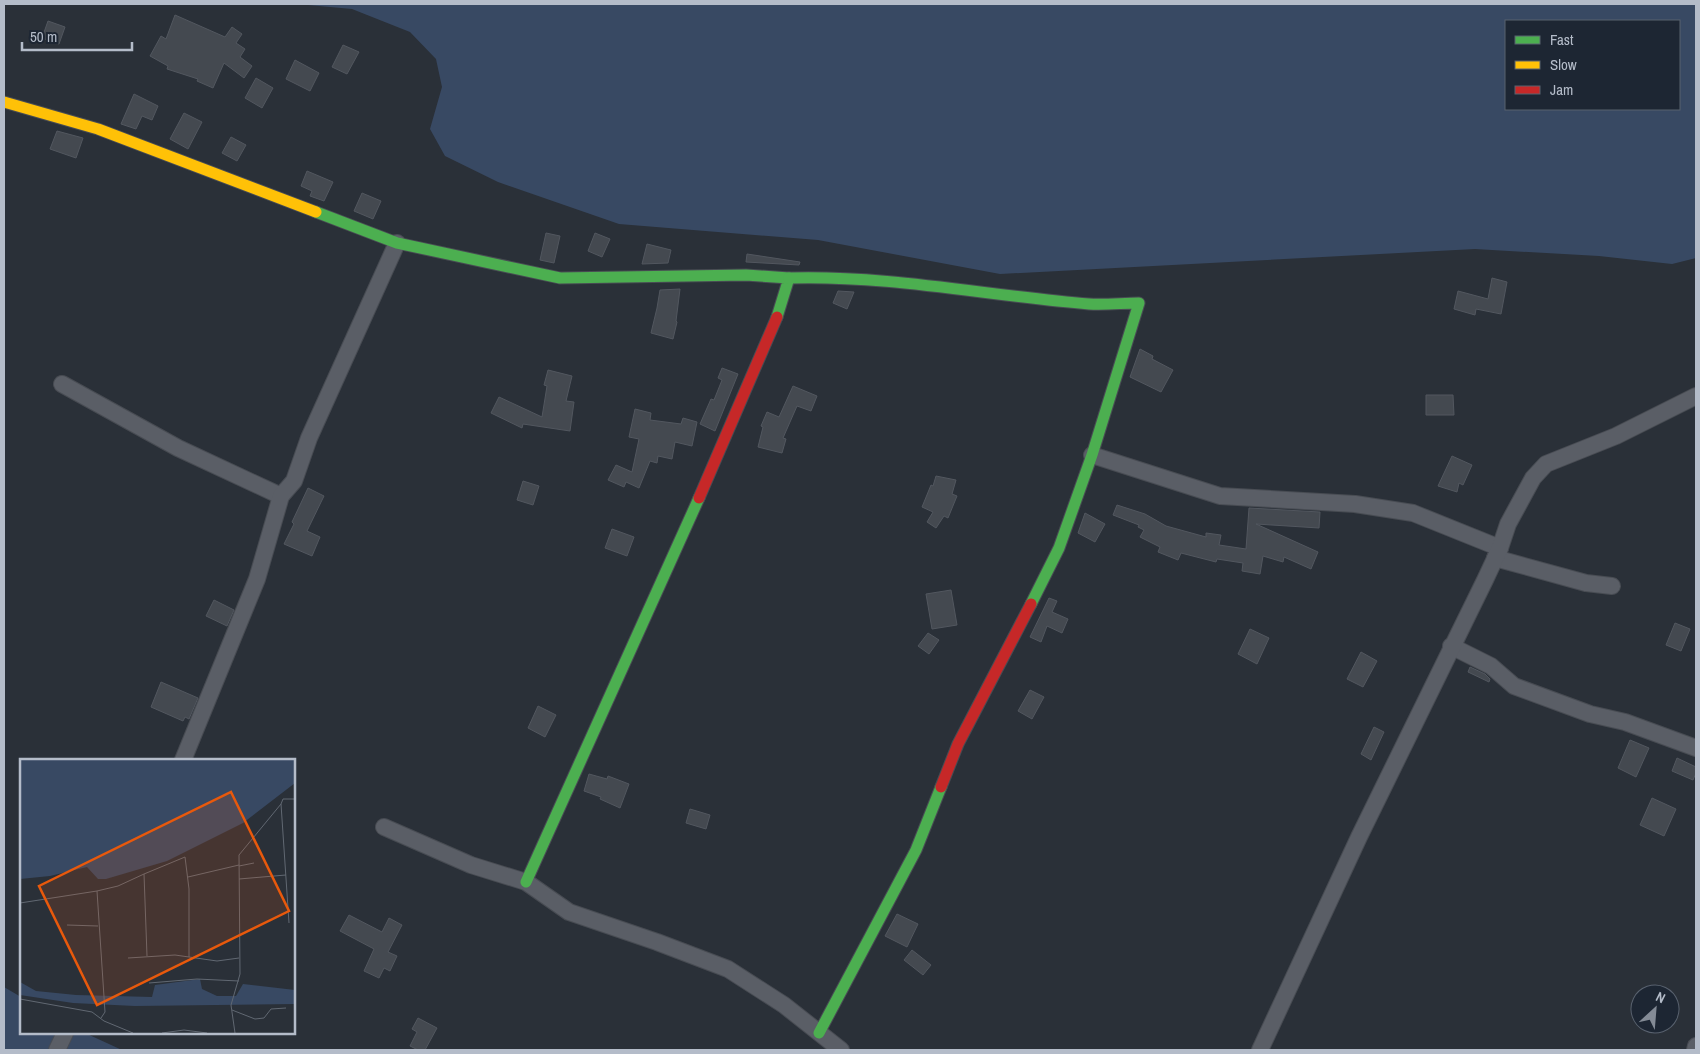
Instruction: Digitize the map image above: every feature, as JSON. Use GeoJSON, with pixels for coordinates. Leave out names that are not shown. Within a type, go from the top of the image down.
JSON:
{"type":"FeatureCollection","features":[{"type":"Feature","properties":{"kind":"street"},"geometry":{"type":"LineString","coordinates":[[4,102],[98,129],[397,243],[560,278],[746,275],[828,278],[930,286],[1091,304],[1139,303],[1092,455],[1059,548],[958,744],[916,850],[819,1032]]}},
{"type":"Feature","properties":{"kind":"street"},"geometry":{"type":"LineString","coordinates":[[183,759],[257,579],[281,496],[294,481],[309,438],[397,243]]}},
{"type":"Feature","properties":{"kind":"street"},"geometry":{"type":"LineString","coordinates":[[526,882],[728,433],[781,307],[789,278]]}},
{"type":"Feature","properties":{"kind":"street"},"geometry":{"type":"LineString","coordinates":[[62,384],[178,448],[281,496]]}},
{"type":"Feature","properties":{"kind":"street"},"geometry":{"type":"LineString","coordinates":[[1260,1050],[1359,837],[1498,553],[1508,524],[1533,478],[1546,464],[1616,436],[1696,396]]}},
{"type":"Feature","properties":{"kind":"street"},"geometry":{"type":"LineString","coordinates":[[1092,455],[1220,496],[1354,504],[1413,513],[1498,553],[1586,583],[1612,586]]}},
{"type":"Feature","properties":{"kind":"street"},"geometry":{"type":"LineString","coordinates":[[1451,646],[1491,666],[1514,686],[1590,714],[1626,722],[1696,748]]}},
{"type":"Feature","properties":{"kind":"street"},"geometry":{"type":"LineString","coordinates":[[384,827],[471,865],[526,882],[569,912],[658,942],[728,969],[784,1005],[841,1050]]}},
{"type":"Feature","properties":{"kind":"street"},"geometry":{"type":"LineString","coordinates":[[57,1050],[65,1034]]}},
{"type":"Feature","properties":{"kind":"street"},"geometry":{"type":"LineString","coordinates":[[1695,1050],[1696,1046]]}},
{"type":"Feature","properties":{"kind":"water"},"geometry":{"type":"Polygon","coordinates":[[[297,4],[1696,4],[1696,258],[1672,264],[1599,256],[1475,249],[1000,274],[818,240],[619,224],[498,182],[445,156],[430,129],[442,87],[436,59],[410,32],[352,9],[297,4]]]}},
{"type":"Feature","properties":{"kind":"water"},"geometry":{"type":"Polygon","coordinates":[[[4,987],[20,996],[20,1034],[87,1034],[122,1050],[4,1050],[4,987]]]}},
{"type":"Feature","properties":{"kind":"building"},"geometry":{"type":"Polygon","coordinates":[[[175,15],[225,37],[232,27],[242,34],[236,43],[245,49],[240,57],[252,66],[244,78],[224,63],[213,88],[197,81],[198,79],[167,69],[168,66],[150,56],[161,36],[166,39],[175,15]]]}},
{"type":"Feature","properties":{"kind":"building"},"geometry":{"type":"Polygon","coordinates":[[[48,21],[65,27],[59,44],[42,38],[48,21]]]}},
{"type":"Feature","properties":{"kind":"building"},"geometry":{"type":"Polygon","coordinates":[[[343,45],[359,52],[347,74],[332,67],[343,45]]]}},
{"type":"Feature","properties":{"kind":"building"},"geometry":{"type":"Polygon","coordinates":[[[295,60],[319,73],[310,91],[286,79],[295,60]]]}},
{"type":"Feature","properties":{"kind":"building"},"geometry":{"type":"Polygon","coordinates":[[[256,78],[273,88],[262,108],[245,98],[256,78]]]}},
{"type":"Feature","properties":{"kind":"building"},"geometry":{"type":"Polygon","coordinates":[[[134,94],[158,106],[152,120],[142,116],[136,129],[121,124],[134,94]]]}},
{"type":"Feature","properties":{"kind":"building"},"geometry":{"type":"Polygon","coordinates":[[[184,113],[202,122],[188,149],[170,139],[184,113]]]}},
{"type":"Feature","properties":{"kind":"building"},"geometry":{"type":"Polygon","coordinates":[[[57,131],[83,138],[76,158],[50,149],[57,131]]]}},
{"type":"Feature","properties":{"kind":"building"},"geometry":{"type":"Polygon","coordinates":[[[231,137],[246,145],[237,161],[222,153],[231,137]]]}},
{"type":"Feature","properties":{"kind":"building"},"geometry":{"type":"Polygon","coordinates":[[[307,171],[333,182],[324,201],[310,196],[312,191],[301,186],[307,171]]]}},
{"type":"Feature","properties":{"kind":"building"},"geometry":{"type":"Polygon","coordinates":[[[362,193],[381,201],[373,219],[354,211],[362,193]]]}},
{"type":"Feature","properties":{"kind":"building"},"geometry":{"type":"Polygon","coordinates":[[[546,233],[560,236],[554,263],[540,260],[546,233]]]}},
{"type":"Feature","properties":{"kind":"building"},"geometry":{"type":"Polygon","coordinates":[[[595,233],[610,239],[602,257],[588,251],[595,233]]]}},
{"type":"Feature","properties":{"kind":"building"},"geometry":{"type":"Polygon","coordinates":[[[647,244],[671,250],[668,263],[642,264],[647,244]]]}},
{"type":"Feature","properties":{"kind":"building"},"geometry":{"type":"Polygon","coordinates":[[[747,254],[800,262],[799,265],[746,262],[747,254]]]}},
{"type":"Feature","properties":{"kind":"building"},"geometry":{"type":"Polygon","coordinates":[[[1492,278],[1507,282],[1501,314],[1476,309],[1475,315],[1454,309],[1458,291],[1488,299],[1492,278]]]}},
{"type":"Feature","properties":{"kind":"building"},"geometry":{"type":"Polygon","coordinates":[[[680,289],[677,322],[673,339],[651,333],[660,290],[680,289]]]}},
{"type":"Feature","properties":{"kind":"building"},"geometry":{"type":"Polygon","coordinates":[[[838,291],[854,292],[847,309],[833,303],[838,291]]]}},
{"type":"Feature","properties":{"kind":"building"},"geometry":{"type":"Polygon","coordinates":[[[1140,349],[1153,356],[1152,359],[1173,370],[1161,392],[1130,377],[1140,349]]]}},
{"type":"Feature","properties":{"kind":"building"},"geometry":{"type":"Polygon","coordinates":[[[722,368],[738,374],[715,431],[700,424],[711,399],[714,400],[722,380],[718,378],[722,368]]]}},
{"type":"Feature","properties":{"kind":"building"},"geometry":{"type":"Polygon","coordinates":[[[548,370],[572,376],[566,401],[574,402],[570,431],[523,424],[522,428],[491,413],[499,397],[542,417],[547,386],[544,385],[548,370]]]}},
{"type":"Feature","properties":{"kind":"building"},"geometry":{"type":"Polygon","coordinates":[[[793,386],[817,396],[811,411],[797,406],[783,438],[786,439],[782,453],[758,447],[763,427],[761,426],[767,412],[779,417],[793,386]]]}},
{"type":"Feature","properties":{"kind":"building"},"geometry":{"type":"Polygon","coordinates":[[[1426,395],[1453,395],[1454,415],[1426,415],[1426,395]]]}},
{"type":"Feature","properties":{"kind":"building"},"geometry":{"type":"Polygon","coordinates":[[[635,409],[651,413],[650,420],[681,424],[683,418],[697,422],[692,446],[675,442],[672,459],[658,456],[657,463],[650,461],[639,488],[626,482],[624,487],[608,480],[616,465],[632,472],[639,439],[629,437],[635,409]]]}},
{"type":"Feature","properties":{"kind":"building"},"geometry":{"type":"Polygon","coordinates":[[[1452,456],[1472,465],[1463,485],[1459,483],[1457,492],[1438,486],[1452,456]]]}},
{"type":"Feature","properties":{"kind":"building"},"geometry":{"type":"Polygon","coordinates":[[[936,476],[956,480],[952,494],[957,496],[948,518],[944,516],[936,528],[927,522],[933,512],[922,507],[936,476]]]}},
{"type":"Feature","properties":{"kind":"building"},"geometry":{"type":"Polygon","coordinates":[[[523,481],[539,486],[533,505],[517,500],[523,481]]]}},
{"type":"Feature","properties":{"kind":"building"},"geometry":{"type":"Polygon","coordinates":[[[308,488],[324,496],[307,531],[320,537],[312,556],[284,544],[308,488]]]}},
{"type":"Feature","properties":{"kind":"building"},"geometry":{"type":"Polygon","coordinates":[[[1117,505],[1145,514],[1166,526],[1206,537],[1206,533],[1221,535],[1219,545],[1246,549],[1249,508],[1320,512],[1319,528],[1256,524],[1318,552],[1311,569],[1284,557],[1283,562],[1263,556],[1260,574],[1242,571],[1243,563],[1217,559],[1216,562],[1181,553],[1178,560],[1158,552],[1160,547],[1140,537],[1144,530],[1138,527],[1139,525],[1113,515],[1117,505]]]}},
{"type":"Feature","properties":{"kind":"building"},"geometry":{"type":"Polygon","coordinates":[[[1085,513],[1105,524],[1095,542],[1078,533],[1085,513]]]}},
{"type":"Feature","properties":{"kind":"building"},"geometry":{"type":"Polygon","coordinates":[[[612,529],[634,537],[627,556],[605,548],[612,529]]]}},
{"type":"Feature","properties":{"kind":"building"},"geometry":{"type":"Polygon","coordinates":[[[951,590],[957,625],[932,629],[926,594],[951,590]]]}},
{"type":"Feature","properties":{"kind":"building"},"geometry":{"type":"Polygon","coordinates":[[[1049,598],[1057,601],[1052,612],[1068,619],[1062,633],[1047,626],[1041,642],[1030,637],[1049,598]]]}},
{"type":"Feature","properties":{"kind":"building"},"geometry":{"type":"Polygon","coordinates":[[[214,600],[234,610],[227,626],[206,616],[214,600]]]}},
{"type":"Feature","properties":{"kind":"building"},"geometry":{"type":"Polygon","coordinates":[[[1675,623],[1690,629],[1681,651],[1666,645],[1675,623]]]}},
{"type":"Feature","properties":{"kind":"building"},"geometry":{"type":"Polygon","coordinates":[[[1250,629],[1269,638],[1257,664],[1238,654],[1250,629]]]}},
{"type":"Feature","properties":{"kind":"building"},"geometry":{"type":"Polygon","coordinates":[[[928,633],[939,640],[929,654],[918,646],[928,633]]]}},
{"type":"Feature","properties":{"kind":"building"},"geometry":{"type":"Polygon","coordinates":[[[1361,652],[1377,661],[1363,687],[1347,679],[1361,652]]]}},
{"type":"Feature","properties":{"kind":"building"},"geometry":{"type":"Polygon","coordinates":[[[1470,667],[1485,674],[1490,679],[1489,682],[1468,672],[1470,667]]]}},
{"type":"Feature","properties":{"kind":"building"},"geometry":{"type":"Polygon","coordinates":[[[161,682],[198,698],[189,719],[185,717],[183,721],[151,707],[161,682]]]}},
{"type":"Feature","properties":{"kind":"building"},"geometry":{"type":"Polygon","coordinates":[[[1030,690],[1044,697],[1032,719],[1018,711],[1030,690]]]}},
{"type":"Feature","properties":{"kind":"building"},"geometry":{"type":"Polygon","coordinates":[[[538,706],[556,715],[545,737],[528,728],[538,706]]]}},
{"type":"Feature","properties":{"kind":"building"},"geometry":{"type":"Polygon","coordinates":[[[1374,727],[1384,732],[1371,760],[1361,754],[1374,727]]]}},
{"type":"Feature","properties":{"kind":"building"},"geometry":{"type":"Polygon","coordinates":[[[1630,740],[1649,748],[1636,777],[1618,768],[1630,740]]]}},
{"type":"Feature","properties":{"kind":"building"},"geometry":{"type":"Polygon","coordinates":[[[1677,758],[1696,767],[1693,780],[1672,771],[1677,758]]]}},
{"type":"Feature","properties":{"kind":"building"},"geometry":{"type":"Polygon","coordinates":[[[589,774],[607,779],[608,776],[629,784],[620,808],[600,799],[601,797],[584,791],[589,774]]]}},
{"type":"Feature","properties":{"kind":"building"},"geometry":{"type":"Polygon","coordinates":[[[1652,798],[1676,809],[1664,836],[1640,825],[1652,798]]]}},
{"type":"Feature","properties":{"kind":"building"},"geometry":{"type":"Polygon","coordinates":[[[690,809],[710,815],[706,829],[686,823],[690,809]]]}},
{"type":"Feature","properties":{"kind":"building"},"geometry":{"type":"Polygon","coordinates":[[[897,914],[918,924],[907,947],[885,936],[897,914]]]}},
{"type":"Feature","properties":{"kind":"building"},"geometry":{"type":"Polygon","coordinates":[[[349,915],[382,932],[389,918],[402,925],[388,952],[397,956],[390,971],[384,968],[379,978],[364,971],[374,949],[340,931],[349,915]]]}},
{"type":"Feature","properties":{"kind":"building"},"geometry":{"type":"Polygon","coordinates":[[[912,950],[931,965],[923,975],[904,960],[912,950]]]}},
{"type":"Feature","properties":{"kind":"building"},"geometry":{"type":"Polygon","coordinates":[[[418,1018],[437,1028],[425,1050],[418,1050],[410,1046],[417,1032],[412,1029],[418,1018]]]}},
{"type":"Feature","properties":{"kind":"traffic: fast"},"geometry":{"type":"LineString","coordinates":[[316,212],[397,243],[560,278],[746,275],[789,278],[777,317]]}},
{"type":"Feature","properties":{"kind":"traffic: fast"},"geometry":{"type":"LineString","coordinates":[[789,278],[827,278],[902,283],[1089,304],[1139,303],[1092,455],[1059,548],[1031,604]]}},
{"type":"Feature","properties":{"kind":"traffic: fast"},"geometry":{"type":"LineString","coordinates":[[526,882],[699,498]]}},
{"type":"Feature","properties":{"kind":"traffic: fast"},"geometry":{"type":"LineString","coordinates":[[819,1033],[916,850],[941,787]]}},
{"type":"Feature","properties":{"kind":"traffic: slow"},"geometry":{"type":"LineString","coordinates":[[4,102],[98,129],[316,212]]}},
{"type":"Feature","properties":{"kind":"traffic: jam"},"geometry":{"type":"LineString","coordinates":[[699,498],[777,317]]}},
{"type":"Feature","properties":{"kind":"traffic: jam"},"geometry":{"type":"LineString","coordinates":[[941,787],[958,744],[1031,604]]}}]}
